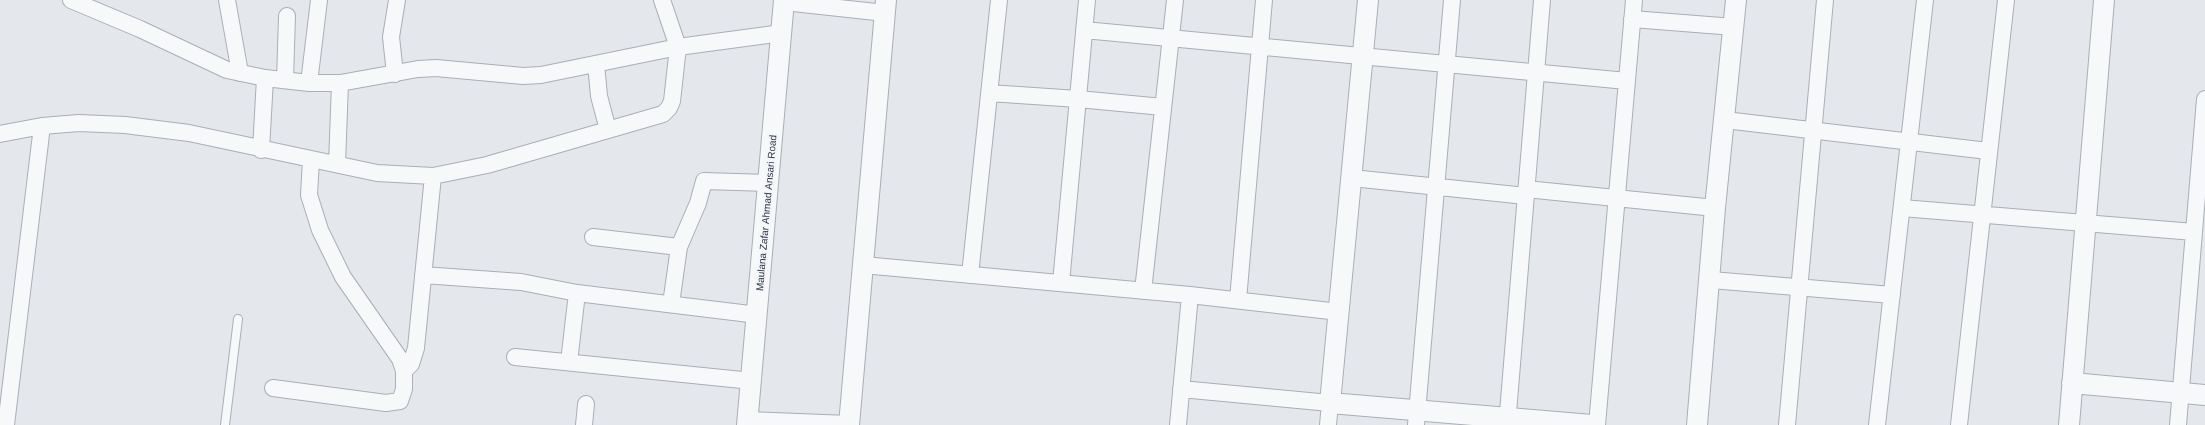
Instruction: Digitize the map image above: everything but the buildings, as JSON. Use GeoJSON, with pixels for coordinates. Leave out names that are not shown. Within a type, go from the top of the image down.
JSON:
{"type":"FeatureCollection","features":[{"type":"Feature","properties":{"kind":"street"},"geometry":{"type":"LineString","coordinates":[[71,0],[140,29],[227,70],[265,78],[309,83],[340,83],[418,69],[436,68],[523,76],[596,64],[678,47],[782,34]]}},
{"type":"Feature","properties":{"kind":"street"},"geometry":{"type":"LineString","coordinates":[[227,0],[240,73]]}},
{"type":"Feature","properties":{"kind":"street"},"geometry":{"type":"LineString","coordinates":[[309,83],[319,0]]}},
{"type":"Feature","properties":{"kind":"street"},"geometry":{"type":"LineString","coordinates":[[395,74],[391,37],[397,0]]}},
{"type":"Feature","properties":{"kind":"street"},"geometry":{"type":"LineString","coordinates":[[0,134],[42,126],[79,123],[125,125],[189,133],[261,150],[377,173],[433,176],[487,165],[663,114],[669,108],[678,47],[662,0]]}},
{"type":"Feature","properties":{"kind":"street"},"geometry":{"type":"LineString","coordinates":[[970,275],[999,0]]}},
{"type":"Feature","properties":{"kind":"street"},"geometry":{"type":"LineString","coordinates":[[1060,283],[1087,0]]}},
{"type":"Feature","properties":{"kind":"street"},"geometry":{"type":"LineString","coordinates":[[1143,290],[1175,0]]}},
{"type":"Feature","properties":{"kind":"street"},"geometry":{"type":"LineString","coordinates":[[1238,300],[1264,0]]}},
{"type":"Feature","properties":{"kind":"street"},"geometry":{"type":"LineString","coordinates":[[1328,425],[1368,0]]}},
{"type":"Feature","properties":{"kind":"street"},"geometry":{"type":"LineString","coordinates":[[1417,418],[1452,0]]}},
{"type":"Feature","properties":{"kind":"street"},"geometry":{"type":"LineString","coordinates":[[1507,421],[1542,0]]}},
{"type":"Feature","properties":{"kind":"street"},"geometry":{"type":"LineString","coordinates":[[1181,389],[1330,403],[1417,418],[1589,425],[1616,197],[1634,0]]}},
{"type":"Feature","properties":{"kind":"street"},"geometry":{"type":"LineString","coordinates":[[1697,425],[1715,208],[1736,0]]}},
{"type":"Feature","properties":{"kind":"street"},"geometry":{"type":"LineString","coordinates":[[1787,425],[1825,0]]}},
{"type":"Feature","properties":{"kind":"street"},"geometry":{"type":"LineString","coordinates":[[1877,425],[1925,0]]}},
{"type":"Feature","properties":{"kind":"street"},"geometry":{"type":"LineString","coordinates":[[1959,425],[1981,214],[2006,0]]}},
{"type":"Feature","properties":{"kind":"street"},"geometry":{"type":"LineString","coordinates":[[2069,425],[2104,0]]}},
{"type":"Feature","properties":{"kind":"street"},"geometry":{"type":"LineString","coordinates":[[747,422],[849,424],[886,6],[784,1]]}},
{"type":"Feature","properties":{"kind":"street","name":"Maulana Zafar Ahmad Ansari Road"},"geometry":{"type":"LineString","coordinates":[[747,422],[758,315],[784,1]]}},
{"type":"Feature","properties":{"kind":"street"},"geometry":{"type":"LineString","coordinates":[[285,80],[287,16]]}},
{"type":"Feature","properties":{"kind":"street"},"geometry":{"type":"LineString","coordinates":[[1632,19],[1734,27]]}},
{"type":"Feature","properties":{"kind":"street"},"geometry":{"type":"LineString","coordinates":[[1084,30],[1627,81]]}},
{"type":"Feature","properties":{"kind":"street"},"geometry":{"type":"LineString","coordinates":[[596,64],[599,96],[608,130]]}},
{"type":"Feature","properties":{"kind":"street"},"geometry":{"type":"LineString","coordinates":[[261,150],[265,78]]}},
{"type":"Feature","properties":{"kind":"street"},"geometry":{"type":"LineString","coordinates":[[337,164],[340,83]]}},
{"type":"Feature","properties":{"kind":"street"},"geometry":{"type":"LineString","coordinates":[[989,94],[1078,99],[1163,107]]}},
{"type":"Feature","properties":{"kind":"street"},"geometry":{"type":"LineString","coordinates":[[2178,425],[2205,99]]}},
{"type":"Feature","properties":{"kind":"street"},"geometry":{"type":"LineString","coordinates":[[1725,120],[1988,151]]}},
{"type":"Feature","properties":{"kind":"street"},"geometry":{"type":"LineString","coordinates":[[6,425],[5,388],[42,126]]}},
{"type":"Feature","properties":{"kind":"street"},"geometry":{"type":"LineString","coordinates":[[273,388],[393,403],[403,397],[404,371],[400,359],[387,338],[343,277],[320,230],[309,195],[311,159]]}},
{"type":"Feature","properties":{"kind":"street"},"geometry":{"type":"LineString","coordinates":[[404,371],[411,364],[416,348],[433,176]]}},
{"type":"Feature","properties":{"kind":"street"},"geometry":{"type":"LineString","coordinates":[[1352,178],[1436,188],[1616,197],[1715,208]]}},
{"type":"Feature","properties":{"kind":"street"},"geometry":{"type":"LineString","coordinates":[[671,304],[679,247],[698,203],[704,181],[769,183]]}},
{"type":"Feature","properties":{"kind":"street"},"geometry":{"type":"LineString","coordinates":[[1902,208],[2194,232]]}},
{"type":"Feature","properties":{"kind":"street"},"geometry":{"type":"LineString","coordinates":[[593,237],[679,247]]}},
{"type":"Feature","properties":{"kind":"street"},"geometry":{"type":"LineString","coordinates":[[863,265],[1143,290],[1339,312]]}},
{"type":"Feature","properties":{"kind":"street"},"geometry":{"type":"LineString","coordinates":[[423,275],[521,282],[577,294],[758,315]]}},
{"type":"Feature","properties":{"kind":"street"},"geometry":{"type":"LineString","coordinates":[[1710,280],[1892,295]]}},
{"type":"Feature","properties":{"kind":"street"},"geometry":{"type":"LineString","coordinates":[[569,362],[577,294]]}},
{"type":"Feature","properties":{"kind":"street"},"geometry":{"type":"LineString","coordinates":[[1178,425],[1190,295]]}},
{"type":"Feature","properties":{"kind":"street"},"geometry":{"type":"LineString","coordinates":[[515,357],[752,381]]}},
{"type":"Feature","properties":{"kind":"street"},"geometry":{"type":"LineString","coordinates":[[2072,383],[2205,395]]}},
{"type":"Feature","properties":{"kind":"street"},"geometry":{"type":"LineString","coordinates":[[584,425],[586,404]]}},
{"type":"Feature","properties":{"kind":"lane"},"geometry":{"type":"LineString","coordinates":[[225,425],[238,319]]}}]}
